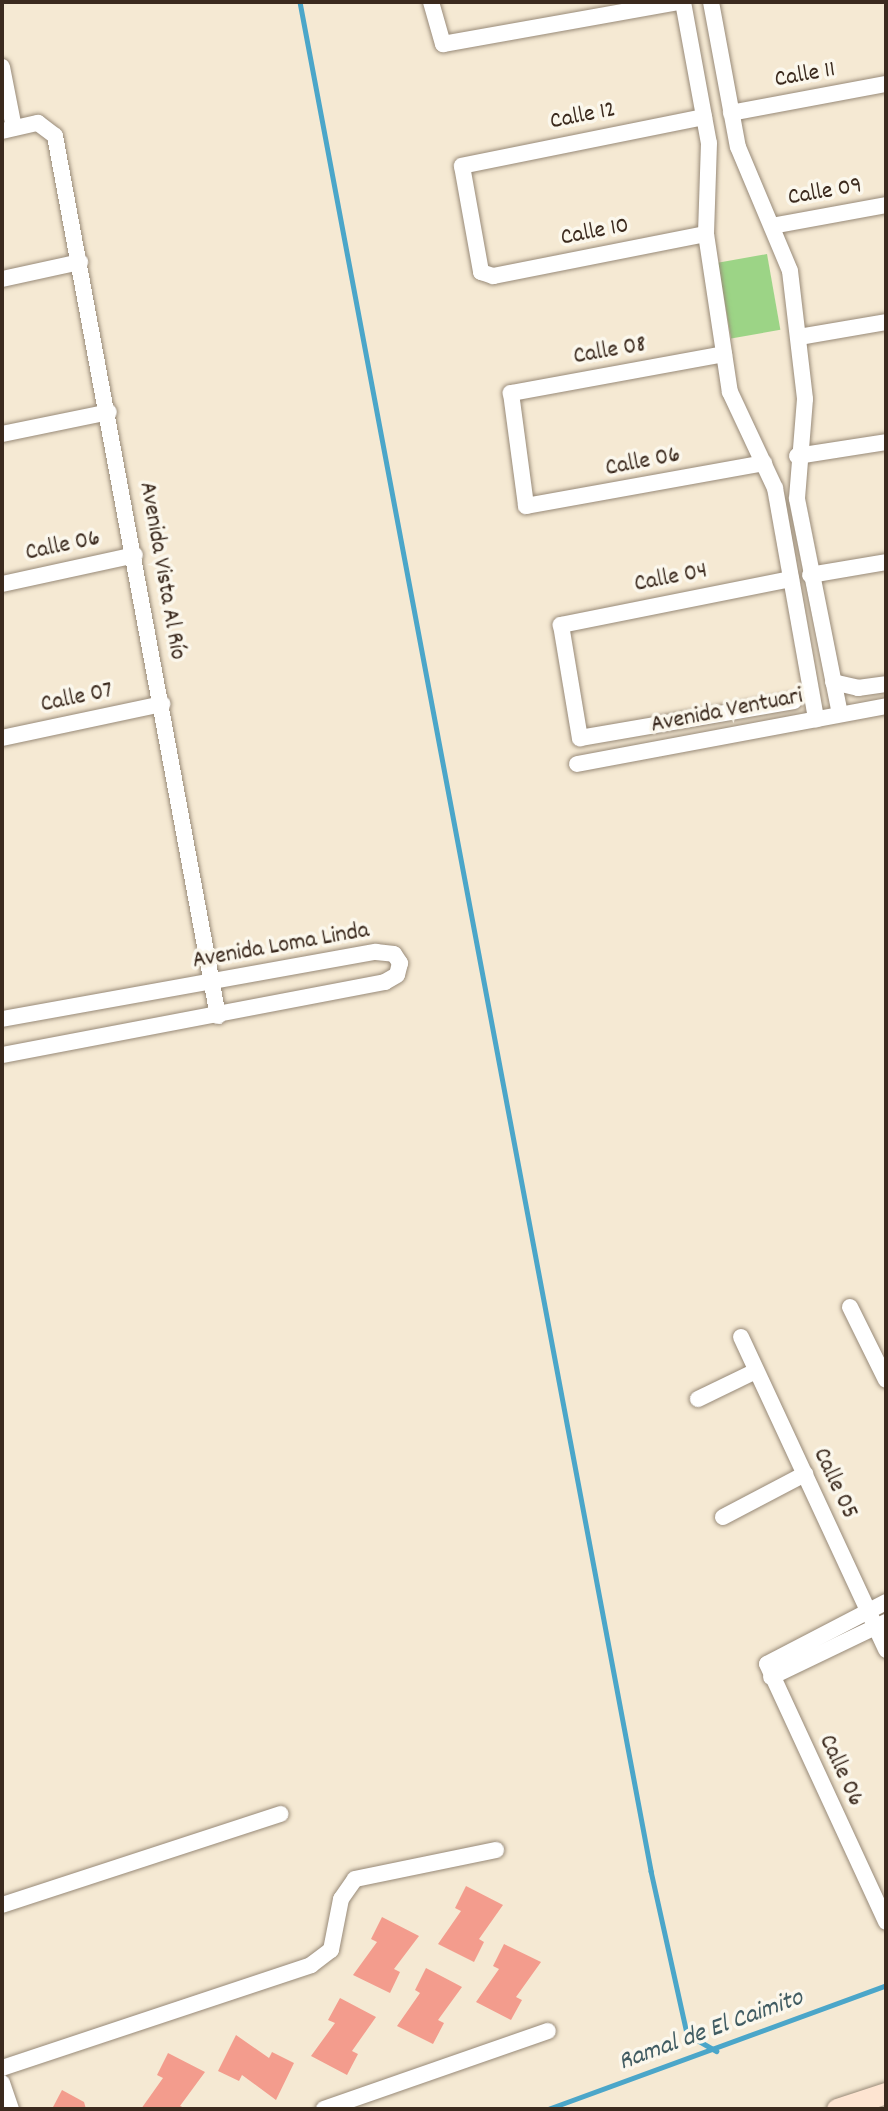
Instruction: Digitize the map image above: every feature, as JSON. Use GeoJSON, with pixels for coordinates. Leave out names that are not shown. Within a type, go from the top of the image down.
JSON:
{"type":"FeatureCollection","features":[{"type":"Feature","properties":{"kind":"street"},"geometry":{"type":"LineString","coordinates":[[431,2],[443,44],[681,2],[704,117],[709,157],[706,234],[733,404],[764,463],[778,502],[816,719]]}},
{"type":"Feature","properties":{"kind":"street"},"geometry":{"type":"LineString","coordinates":[[711,2],[740,152],[790,271],[805,399],[797,456],[797,499],[810,575],[840,714]]}},
{"type":"Feature","properties":{"kind":"street"},"geometry":{"type":"LineString","coordinates":[[2,66],[8,129]]}},
{"type":"Feature","properties":{"kind":"street","name":"Calle 11"},"geometry":{"type":"LineString","coordinates":[[731,113],[886,84]]}},
{"type":"Feature","properties":{"kind":"street","name":"Calle 12"},"geometry":{"type":"LineString","coordinates":[[493,276],[481,272],[462,166],[471,161],[704,117]]}},
{"type":"Feature","properties":{"kind":"street","name":"Avenida Vista Al Río"},"geometry":{"type":"LineString","coordinates":[[8,129],[43,124],[55,136],[109,412],[218,1016]]}},
{"type":"Feature","properties":{"kind":"street"},"geometry":{"type":"LineString","coordinates":[[709,157],[740,152]]}},
{"type":"Feature","properties":{"kind":"street","name":"Calle 09"},"geometry":{"type":"LineString","coordinates":[[772,226],[886,205]]}},
{"type":"Feature","properties":{"kind":"street","name":"Calle 10"},"geometry":{"type":"LineString","coordinates":[[493,276],[706,234]]}},
{"type":"Feature","properties":{"kind":"street"},"geometry":{"type":"LineString","coordinates":[[2,279],[80,261]]}},
{"type":"Feature","properties":{"kind":"street"},"geometry":{"type":"LineString","coordinates":[[799,337],[886,322]]}},
{"type":"Feature","properties":{"kind":"street","name":"Calle 08"},"geometry":{"type":"LineString","coordinates":[[531,508],[508,400],[511,393],[724,354]]}},
{"type":"Feature","properties":{"kind":"street"},"geometry":{"type":"LineString","coordinates":[[2,434],[109,412]]}},
{"type":"Feature","properties":{"kind":"street"},"geometry":{"type":"LineString","coordinates":[[797,456],[886,442]]}},
{"type":"Feature","properties":{"kind":"street","name":"Calle 06"},"geometry":{"type":"LineString","coordinates":[[531,508],[764,463]]}},
{"type":"Feature","properties":{"kind":"street"},"geometry":{"type":"LineString","coordinates":[[778,502],[797,499]]}},
{"type":"Feature","properties":{"kind":"street","name":"Calle 06"},"geometry":{"type":"LineString","coordinates":[[2,584],[135,555]]}},
{"type":"Feature","properties":{"kind":"street"},"geometry":{"type":"LineString","coordinates":[[810,575],[886,562]]}},
{"type":"Feature","properties":{"kind":"street","name":"Calle 04"},"geometry":{"type":"LineString","coordinates":[[791,579],[561,625],[580,738],[794,701]]}},
{"type":"Feature","properties":{"kind":"street"},"geometry":{"type":"LineString","coordinates":[[833,682],[858,688],[886,684]]}},
{"type":"Feature","properties":{"kind":"street","name":"Calle 07"},"geometry":{"type":"LineString","coordinates":[[2,738],[162,704]]}},
{"type":"Feature","properties":{"kind":"street","name":"Avenida Ventuari"},"geometry":{"type":"LineString","coordinates":[[577,764],[886,706]]}},
{"type":"Feature","properties":{"kind":"street","name":"Avenida Loma Linda"},"geometry":{"type":"LineString","coordinates":[[2,1019],[381,951],[400,963],[397,975],[385,982],[218,1016],[2,1055]]}},
{"type":"Feature","properties":{"kind":"street"},"geometry":{"type":"LineString","coordinates":[[850,1307],[886,1380]]}},
{"type":"Feature","properties":{"kind":"street","name":"Calle 05"},"geometry":{"type":"LineString","coordinates":[[741,1336],[868,1611],[881,1625],[886,1650]]}},
{"type":"Feature","properties":{"kind":"street"},"geometry":{"type":"LineString","coordinates":[[698,1399],[756,1371]]}},
{"type":"Feature","properties":{"kind":"street"},"geometry":{"type":"LineString","coordinates":[[723,1517],[805,1474]]}},
{"type":"Feature","properties":{"kind":"street"},"geometry":{"type":"LineString","coordinates":[[771,1677],[773,1657],[886,1602]]}},
{"type":"Feature","properties":{"kind":"street"},"geometry":{"type":"LineString","coordinates":[[771,1677],[881,1625]]}},
{"type":"Feature","properties":{"kind":"street","name":"Calle 06"},"geometry":{"type":"LineString","coordinates":[[771,1677],[886,1922]]}},
{"type":"Feature","properties":{"kind":"street"},"geometry":{"type":"LineString","coordinates":[[2,1905],[281,1814]]}},
{"type":"Feature","properties":{"kind":"street"},"geometry":{"type":"LineString","coordinates":[[2,2068],[312,1965],[331,1950],[341,1899],[355,1879],[496,1850]]}},
{"type":"Feature","properties":{"kind":"street"},"geometry":{"type":"LineString","coordinates":[[324,2109],[548,2031]]}},
{"type":"Feature","properties":{"kind":"street"},"geometry":{"type":"LineString","coordinates":[[2,2083],[11,2109]]}},
{"type":"Feature","properties":{"kind":"street"},"geometry":{"type":"LineString","coordinates":[[837,2109],[886,2093]]}},
{"type":"Feature","properties":{"kind":"green space"},"geometry":{"type":"Polygon","coordinates":[[[767,254],[780,330],[731,339],[718,263],[767,254]]]}},
{"type":"Feature","properties":{"kind":"building"},"geometry":{"type":"Polygon","coordinates":[[[466,1886],[503,1905],[479,1939],[484,1942],[474,1962],[438,1944],[461,1911],[455,1908],[466,1886]]]}},
{"type":"Feature","properties":{"kind":"building"},"geometry":{"type":"Polygon","coordinates":[[[382,1917],[419,1936],[394,1969],[400,1972],[390,1993],[353,1975],[377,1942],[371,1939],[382,1917]]]}},
{"type":"Feature","properties":{"kind":"building"},"geometry":{"type":"Polygon","coordinates":[[[504,1944],[541,1962],[516,1997],[522,2000],[511,2020],[476,2002],[499,1969],[493,1966],[504,1944]]]}},
{"type":"Feature","properties":{"kind":"building"},"geometry":{"type":"Polygon","coordinates":[[[426,1968],[462,1987],[438,2020],[444,2023],[433,2044],[397,2026],[420,1993],[415,1990],[426,1968]]]}},
{"type":"Feature","properties":{"kind":"building"},"geometry":{"type":"Polygon","coordinates":[[[340,1998],[376,2017],[352,2051],[358,2054],[347,2075],[311,2056],[335,2023],[328,2020],[340,1998]]]}},
{"type":"Feature","properties":{"kind":"building"},"geometry":{"type":"Polygon","coordinates":[[[236,2035],[269,2058],[272,2052],[294,2063],[276,2100],[242,2075],[239,2081],[218,2071],[236,2035]]]}},
{"type":"Feature","properties":{"kind":"building"},"geometry":{"type":"Polygon","coordinates":[[[168,2053],[205,2072],[180,2106],[187,2109],[141,2109],[163,2078],[157,2075],[168,2053]]]}},
{"type":"Feature","properties":{"kind":"building"},"geometry":{"type":"Polygon","coordinates":[[[62,2090],[84,2102],[86,2109],[52,2109],[62,2090]]]}},
{"type":"Feature","properties":{"kind":"waterway"},"geometry":{"type":"LineString","coordinates":[[300,2],[651,1871],[687,2034],[716,2051]]}},
{"type":"Feature","properties":{"kind":"waterway","name":"Ramal de El Caimito"},"geometry":{"type":"LineString","coordinates":[[548,2109],[886,1985]]}}]}
